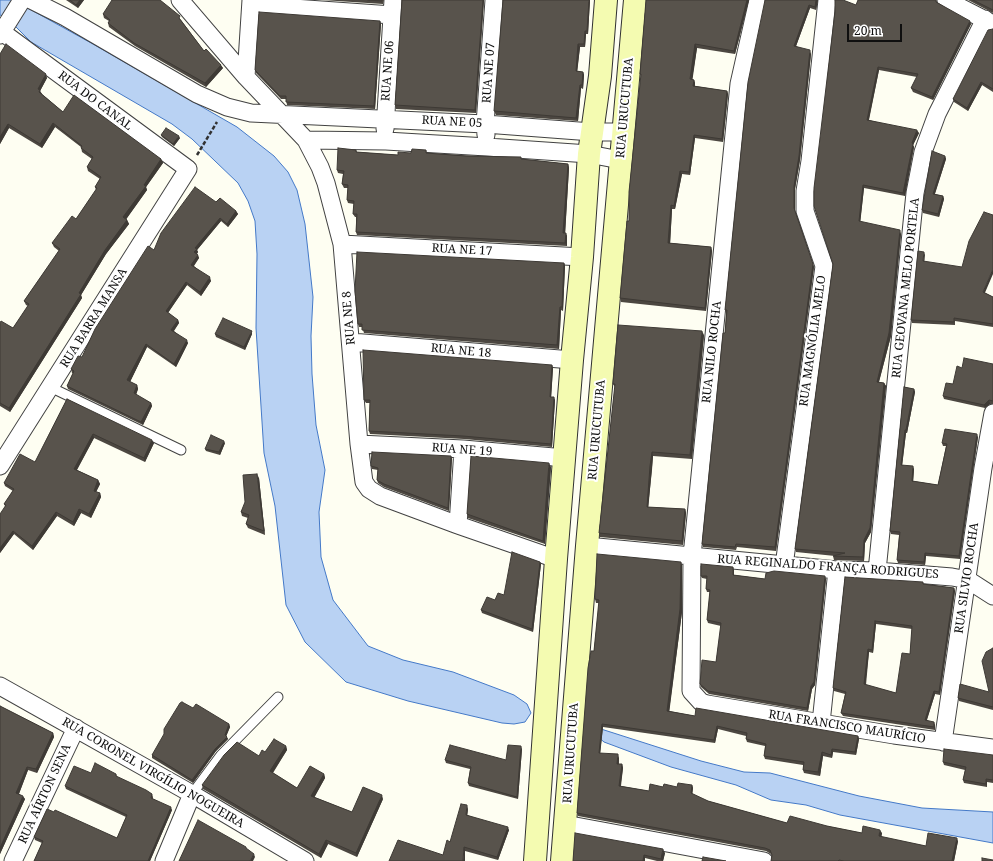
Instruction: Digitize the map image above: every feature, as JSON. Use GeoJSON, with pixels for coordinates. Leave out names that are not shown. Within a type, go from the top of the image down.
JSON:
{"type":"FeatureCollection","features":[{"type":"Feature","properties":{"kind":"street"},"geometry":{"type":"LineString","coordinates":[[1,33],[22,0]]}},
{"type":"Feature","properties":{"kind":"street","name":"RUA NE 05"},"geometry":{"type":"LineString","coordinates":[[31,0],[65,17],[197,94],[227,107],[251,113],[485,124],[592,132],[623,132]]}},
{"type":"Feature","properties":{"kind":"street","name":"RUA NE 8"},"geometry":{"type":"LineString","coordinates":[[180,0],[246,78],[306,140],[326,183],[342,244],[358,444],[364,482],[369,489],[380,496],[556,559]]}},
{"type":"Feature","properties":{"kind":"street","name":"RUA NE 07"},"geometry":{"type":"LineString","coordinates":[[487,147],[485,124],[494,0]]}},
{"type":"Feature","properties":{"kind":"street"},"geometry":{"type":"LineString","coordinates":[[535,861],[556,559],[572,360],[592,132],[600,76],[606,0]]}},
{"type":"Feature","properties":{"kind":"street","name":"RUA URUCUTUBA"},"geometry":{"type":"LineString","coordinates":[[562,861],[620,160],[636,0]]}},
{"type":"Feature","properties":{"kind":"street","name":"RUA NILO ROCHA"},"geometry":{"type":"LineString","coordinates":[[701,702],[691,691],[692,556],[739,84],[758,0]]}},
{"type":"Feature","properties":{"kind":"street","name":"RUA MAGNÓLIA MELO"},"geometry":{"type":"LineString","coordinates":[[784,566],[824,266],[805,211],[805,191],[810,161],[827,0]]}},
{"type":"Feature","properties":{"kind":"street"},"geometry":{"type":"LineString","coordinates":[[946,0],[989,22]]}},
{"type":"Feature","properties":{"kind":"street"},"geometry":{"type":"LineString","coordinates":[[246,78],[251,3],[393,8]]}},
{"type":"Feature","properties":{"kind":"street","name":"RUA NE 06"},"geometry":{"type":"LineString","coordinates":[[386,141],[385,119],[393,8]]}},
{"type":"Feature","properties":{"kind":"street","name":"RUA GEOVANA MELO PORTELA"},"geometry":{"type":"LineString","coordinates":[[877,571],[915,193],[922,158],[936,114],[989,22]]}},
{"type":"Feature","properties":{"kind":"street","name":"RUA DO CANAL"},"geometry":{"type":"LineString","coordinates":[[1,33],[191,164]]}},
{"type":"Feature","properties":{"kind":"street","name":"RUA NE 05"},"geometry":{"type":"LineString","coordinates":[[306,140],[386,141],[487,147],[590,154],[620,160]]}},
{"type":"Feature","properties":{"kind":"street","name":"RUA BARRA MANSA"},"geometry":{"type":"LineString","coordinates":[[0,466],[191,164]]}},
{"type":"Feature","properties":{"kind":"street","name":"RUA NE 17"},"geometry":{"type":"LineString","coordinates":[[342,244],[582,257]]}},
{"type":"Feature","properties":{"kind":"street","name":"RUA NE 18"},"geometry":{"type":"LineString","coordinates":[[351,342],[572,360]]}},
{"type":"Feature","properties":{"kind":"street","name":"RUA SILVIO ROCHA"},"geometry":{"type":"LineString","coordinates":[[943,742],[968,580],[983,468],[993,413]]}},
{"type":"Feature","properties":{"kind":"street","name":"RUA NE 19"},"geometry":{"type":"LineString","coordinates":[[358,444],[464,449],[565,458]]}},
{"type":"Feature","properties":{"kind":"street"},"geometry":{"type":"LineString","coordinates":[[458,525],[464,449]]}},
{"type":"Feature","properties":{"kind":"street","name":"RUA REGINALDO FRANÇA RODRIGUES"},"geometry":{"type":"LineString","coordinates":[[587,546],[784,566],[952,577],[968,580],[993,596]]}},
{"type":"Feature","properties":{"kind":"street"},"geometry":{"type":"LineString","coordinates":[[821,723],[837,570]]}},
{"type":"Feature","properties":{"kind":"street","name":"RUA CORONEL VIRGÍLIO NOGUEIRA"},"geometry":{"type":"LineString","coordinates":[[0,686],[192,794],[305,861]]}},
{"type":"Feature","properties":{"kind":"street","name":"RUA FRANCISCO MAURÍCIO"},"geometry":{"type":"LineString","coordinates":[[701,702],[821,723],[943,742],[993,748]]}},
{"type":"Feature","properties":{"kind":"street","name":"RUA AÍRTON SENA"},"geometry":{"type":"LineString","coordinates":[[14,861],[76,728]]}},
{"type":"Feature","properties":{"kind":"street"},"geometry":{"type":"LineString","coordinates":[[164,861],[192,794]]}},
{"type":"Feature","properties":{"kind":"street"},"geometry":{"type":"LineString","coordinates":[[565,824],[692,855],[764,861]]}},
{"type":"Feature","properties":{"kind":"lane"},"geometry":{"type":"LineString","coordinates":[[50,387],[181,450]]}},
{"type":"Feature","properties":{"kind":"lane"},"geometry":{"type":"LineString","coordinates":[[192,794],[221,754],[278,697]]}},
{"type":"Feature","properties":{"kind":"path"},"geometry":{"type":"LineString","coordinates":[[191,164],[218,121]]}},
{"type":"Feature","properties":{"kind":"water"},"geometry":{"type":"Polygon","coordinates":[[[0,0],[12,0],[2,16],[0,15],[0,0]]]}},
{"type":"Feature","properties":{"kind":"water"},"geometry":{"type":"Polygon","coordinates":[[[26,7],[237,127],[274,156],[288,172],[297,190],[305,224],[313,297],[311,336],[312,374],[316,425],[325,470],[319,512],[321,557],[333,600],[368,646],[403,660],[453,672],[514,695],[527,704],[531,713],[525,722],[514,724],[502,723],[408,701],[346,682],[305,642],[286,605],[275,506],[264,453],[256,328],[257,254],[255,221],[248,201],[238,183],[192,139],[172,124],[31,42],[14,25],[26,7]]]}},
{"type":"Feature","properties":{"kind":"water"},"geometry":{"type":"Polygon","coordinates":[[[601,729],[701,761],[744,772],[770,773],[859,796],[922,808],[993,812],[993,843],[840,815],[806,805],[771,800],[736,785],[671,767],[604,742],[596,735],[601,729]]]}},
{"type":"Feature","properties":{"kind":"building"},"geometry":{"type":"Polygon","coordinates":[[[70,0],[80,0],[76,5],[70,0]]]}},
{"type":"Feature","properties":{"kind":"building"},"geometry":{"type":"Polygon","coordinates":[[[112,0],[160,0],[180,16],[179,18],[204,51],[206,49],[221,65],[205,83],[134,43],[108,23],[110,20],[103,14],[112,0]]]}},
{"type":"Feature","properties":{"kind":"building"},"geometry":{"type":"Polygon","coordinates":[[[402,0],[483,0],[475,110],[395,105],[402,0]]]}},
{"type":"Feature","properties":{"kind":"building"},"geometry":{"type":"Polygon","coordinates":[[[503,0],[589,0],[587,31],[585,31],[584,44],[578,44],[576,71],[583,72],[576,118],[494,111],[503,0]]]}},
{"type":"Feature","properties":{"kind":"building"},"geometry":{"type":"Polygon","coordinates":[[[646,0],[747,0],[734,51],[695,44],[690,79],[694,80],[693,86],[727,91],[722,139],[694,135],[689,172],[680,171],[674,206],[671,205],[668,243],[711,247],[705,308],[620,298],[627,221],[629,221],[629,192],[641,74],[646,0]]]}},
{"type":"Feature","properties":{"kind":"building"},"geometry":{"type":"Polygon","coordinates":[[[765,0],[816,0],[815,7],[809,5],[794,46],[810,50],[799,156],[794,186],[794,208],[813,264],[775,547],[736,544],[735,547],[702,544],[723,333],[725,333],[727,310],[725,310],[748,82],[765,0]]]}},
{"type":"Feature","properties":{"kind":"building"},"geometry":{"type":"Polygon","coordinates":[[[835,0],[843,0],[856,5],[858,0],[936,0],[936,2],[970,21],[932,97],[911,88],[918,74],[878,67],[867,120],[917,130],[912,143],[903,193],[863,185],[859,221],[900,230],[889,333],[877,382],[884,383],[870,528],[864,540],[863,557],[833,556],[845,553],[795,549],[833,264],[814,206],[814,188],[835,12],[835,0]]]}},
{"type":"Feature","properties":{"kind":"building"},"geometry":{"type":"Polygon","coordinates":[[[973,0],[993,0],[993,10],[973,0]]]}},
{"type":"Feature","properties":{"kind":"building"},"geometry":{"type":"Polygon","coordinates":[[[259,12],[380,21],[374,106],[286,102],[286,96],[280,96],[255,70],[259,12]]]}},
{"type":"Feature","properties":{"kind":"building"},"geometry":{"type":"Polygon","coordinates":[[[993,29],[993,89],[981,82],[967,108],[953,99],[988,30],[993,29]]]}},
{"type":"Feature","properties":{"kind":"building"},"geometry":{"type":"Polygon","coordinates":[[[6,44],[46,74],[38,89],[40,90],[39,92],[63,112],[74,95],[161,159],[144,185],[146,186],[123,217],[127,220],[105,250],[79,293],[81,294],[9,408],[0,403],[0,323],[1,321],[13,328],[29,304],[24,301],[60,249],[52,243],[72,216],[76,219],[97,188],[95,187],[101,177],[87,167],[93,157],[81,148],[82,146],[53,123],[40,144],[8,124],[0,137],[0,54],[6,44]]]}},
{"type":"Feature","properties":{"kind":"building"},"geometry":{"type":"Polygon","coordinates":[[[166,128],[179,136],[173,144],[161,135],[166,128]]]}},
{"type":"Feature","properties":{"kind":"building"},"geometry":{"type":"Polygon","coordinates":[[[338,148],[356,150],[356,152],[398,155],[398,152],[411,153],[412,149],[426,150],[426,153],[466,156],[521,157],[521,159],[568,164],[563,233],[566,233],[565,243],[356,232],[357,214],[353,214],[354,201],[347,200],[348,185],[342,184],[344,171],[337,170],[338,148]]]}},
{"type":"Feature","properties":{"kind":"building"},"geometry":{"type":"Polygon","coordinates":[[[932,151],[945,156],[933,194],[943,196],[938,214],[922,210],[932,151]]]}},
{"type":"Feature","properties":{"kind":"building"},"geometry":{"type":"Polygon","coordinates":[[[195,187],[216,202],[220,198],[236,211],[227,224],[220,218],[195,248],[197,249],[194,252],[198,255],[191,265],[210,277],[200,292],[186,282],[166,311],[178,320],[171,330],[187,340],[174,364],[146,344],[127,380],[137,385],[134,393],[151,403],[141,422],[67,386],[74,371],[71,369],[78,356],[82,357],[95,329],[148,246],[154,250],[161,233],[195,187]]]}},
{"type":"Feature","properties":{"kind":"building"},"geometry":{"type":"Polygon","coordinates":[[[984,212],[993,215],[993,269],[983,292],[993,297],[993,324],[954,318],[954,322],[911,320],[918,251],[924,252],[923,261],[962,267],[969,241],[984,212]]]}},
{"type":"Feature","properties":{"kind":"building"},"geometry":{"type":"Polygon","coordinates":[[[357,252],[564,263],[562,307],[560,307],[557,345],[362,330],[362,324],[358,324],[355,291],[357,252]]]}},
{"type":"Feature","properties":{"kind":"building"},"geometry":{"type":"Polygon","coordinates":[[[223,318],[252,331],[244,347],[215,334],[223,318]]]}},
{"type":"Feature","properties":{"kind":"building"},"geometry":{"type":"Polygon","coordinates":[[[618,325],[702,331],[690,455],[652,452],[650,466],[647,507],[685,509],[682,541],[599,533],[615,384],[613,384],[618,325]]]}},
{"type":"Feature","properties":{"kind":"building"},"geometry":{"type":"Polygon","coordinates":[[[363,350],[552,365],[550,397],[554,397],[551,444],[463,436],[369,431],[370,400],[364,400],[363,350]]]}},
{"type":"Feature","properties":{"kind":"building"},"geometry":{"type":"Polygon","coordinates":[[[964,358],[993,364],[993,401],[989,400],[984,405],[943,396],[946,383],[953,384],[957,366],[962,368],[964,358]]]}},
{"type":"Feature","properties":{"kind":"building"},"geometry":{"type":"Polygon","coordinates":[[[904,387],[914,389],[905,430],[901,465],[913,466],[912,481],[938,485],[947,444],[942,443],[945,429],[977,434],[959,556],[925,553],[924,562],[897,560],[900,532],[890,531],[904,387]]]}},
{"type":"Feature","properties":{"kind":"building"},"geometry":{"type":"Polygon","coordinates":[[[67,399],[152,440],[144,458],[93,434],[74,469],[98,480],[94,491],[100,493],[89,514],[79,509],[73,522],[56,512],[32,546],[13,531],[0,548],[0,514],[6,505],[4,504],[14,489],[4,483],[20,454],[35,462],[67,399]]]}},
{"type":"Feature","properties":{"kind":"building"},"geometry":{"type":"Polygon","coordinates":[[[211,435],[224,441],[219,452],[205,449],[211,435]]]}},
{"type":"Feature","properties":{"kind":"building"},"geometry":{"type":"Polygon","coordinates":[[[372,452],[451,456],[448,508],[377,480],[378,468],[371,466],[372,452]]]}},
{"type":"Feature","properties":{"kind":"building"},"geometry":{"type":"Polygon","coordinates":[[[471,456],[549,463],[543,541],[467,514],[471,456]]]}},
{"type":"Feature","properties":{"kind":"building"},"geometry":{"type":"Polygon","coordinates":[[[257,474],[264,531],[246,524],[249,515],[241,512],[245,502],[243,475],[257,474]]]}},
{"type":"Feature","properties":{"kind":"building"},"geometry":{"type":"Polygon","coordinates":[[[512,552],[540,562],[532,629],[481,610],[487,597],[495,600],[498,593],[504,595],[512,552]]]}},
{"type":"Feature","properties":{"kind":"building"},"geometry":{"type":"Polygon","coordinates":[[[597,554],[681,562],[680,609],[667,711],[695,716],[696,708],[858,736],[855,752],[832,749],[831,755],[822,752],[818,772],[803,770],[804,762],[764,756],[766,744],[746,739],[747,733],[717,726],[714,740],[602,724],[599,753],[618,754],[617,764],[622,764],[619,786],[649,791],[650,784],[663,787],[664,784],[677,787],[678,783],[692,785],[691,793],[708,801],[787,823],[790,816],[827,826],[862,833],[863,826],[880,830],[879,836],[926,846],[928,833],[957,838],[952,861],[771,861],[772,855],[770,850],[765,848],[577,813],[588,668],[591,651],[594,651],[599,600],[595,599],[597,554]]]}},
{"type":"Feature","properties":{"kind":"building"},"geometry":{"type":"Polygon","coordinates":[[[701,564],[733,567],[733,575],[765,579],[766,573],[774,571],[825,576],[814,682],[811,686],[807,708],[708,691],[700,684],[702,660],[716,662],[721,623],[707,620],[710,590],[706,589],[707,576],[701,576],[701,564]]]}},
{"type":"Feature","properties":{"kind":"building"},"geometry":{"type":"Polygon","coordinates":[[[845,577],[923,582],[923,584],[954,588],[939,692],[934,691],[925,720],[934,722],[934,727],[841,713],[846,692],[833,688],[845,577]],[[875,621],[872,650],[868,649],[864,684],[896,693],[902,653],[910,654],[912,626],[875,621]]]}},
{"type":"Feature","properties":{"kind":"building"},"geometry":{"type":"Polygon","coordinates":[[[993,648],[993,707],[958,698],[960,684],[989,692],[982,661],[986,652],[993,648]]]}},
{"type":"Feature","properties":{"kind":"building"},"geometry":{"type":"Polygon","coordinates":[[[182,702],[193,708],[196,704],[229,724],[225,735],[227,737],[215,749],[192,780],[152,755],[164,734],[164,729],[182,702]]]}},
{"type":"Feature","properties":{"kind":"building"},"geometry":{"type":"Polygon","coordinates":[[[0,706],[53,733],[36,769],[27,767],[16,793],[23,796],[0,848],[0,706]]]}},
{"type":"Feature","properties":{"kind":"building"},"geometry":{"type":"Polygon","coordinates":[[[274,739],[286,746],[270,771],[297,788],[310,766],[324,774],[311,796],[352,812],[363,787],[382,795],[356,853],[326,840],[319,854],[202,785],[224,755],[237,742],[259,756],[262,750],[265,752],[274,739]]]}},
{"type":"Feature","properties":{"kind":"building"},"geometry":{"type":"Polygon","coordinates":[[[450,745],[506,760],[508,745],[521,746],[517,797],[468,783],[471,767],[445,760],[450,745]]]}},
{"type":"Feature","properties":{"kind":"building"},"geometry":{"type":"Polygon","coordinates":[[[944,749],[993,755],[993,780],[986,779],[986,784],[963,780],[966,767],[943,762],[944,749]]]}},
{"type":"Feature","properties":{"kind":"building"},"geometry":{"type":"Polygon","coordinates":[[[95,763],[116,774],[116,776],[146,790],[152,794],[151,798],[171,807],[148,861],[34,861],[43,841],[34,837],[47,809],[54,812],[55,810],[117,838],[127,815],[65,786],[74,766],[91,773],[95,763]]]}},
{"type":"Feature","properties":{"kind":"building"},"geometry":{"type":"Polygon","coordinates":[[[461,804],[467,805],[466,815],[508,827],[497,857],[464,847],[463,861],[389,861],[398,840],[443,855],[447,840],[450,842],[461,804]]]}},
{"type":"Feature","properties":{"kind":"building"},"geometry":{"type":"Polygon","coordinates":[[[198,820],[246,847],[254,854],[250,861],[179,861],[198,820]]]}},
{"type":"Feature","properties":{"kind":"building"},"geometry":{"type":"Polygon","coordinates":[[[575,833],[663,849],[661,859],[644,855],[643,861],[573,861],[575,833]]]}},
{"type":"Feature","properties":{"kind":"building"},"geometry":{"type":"Polygon","coordinates":[[[703,857],[726,861],[702,861],[703,857]]]}},
{"type":"Feature","properties":{"kind":"building"},"geometry":{"type":"Polygon","coordinates":[[[982,858],[993,860],[993,861],[982,861],[982,858]]]}}]}
